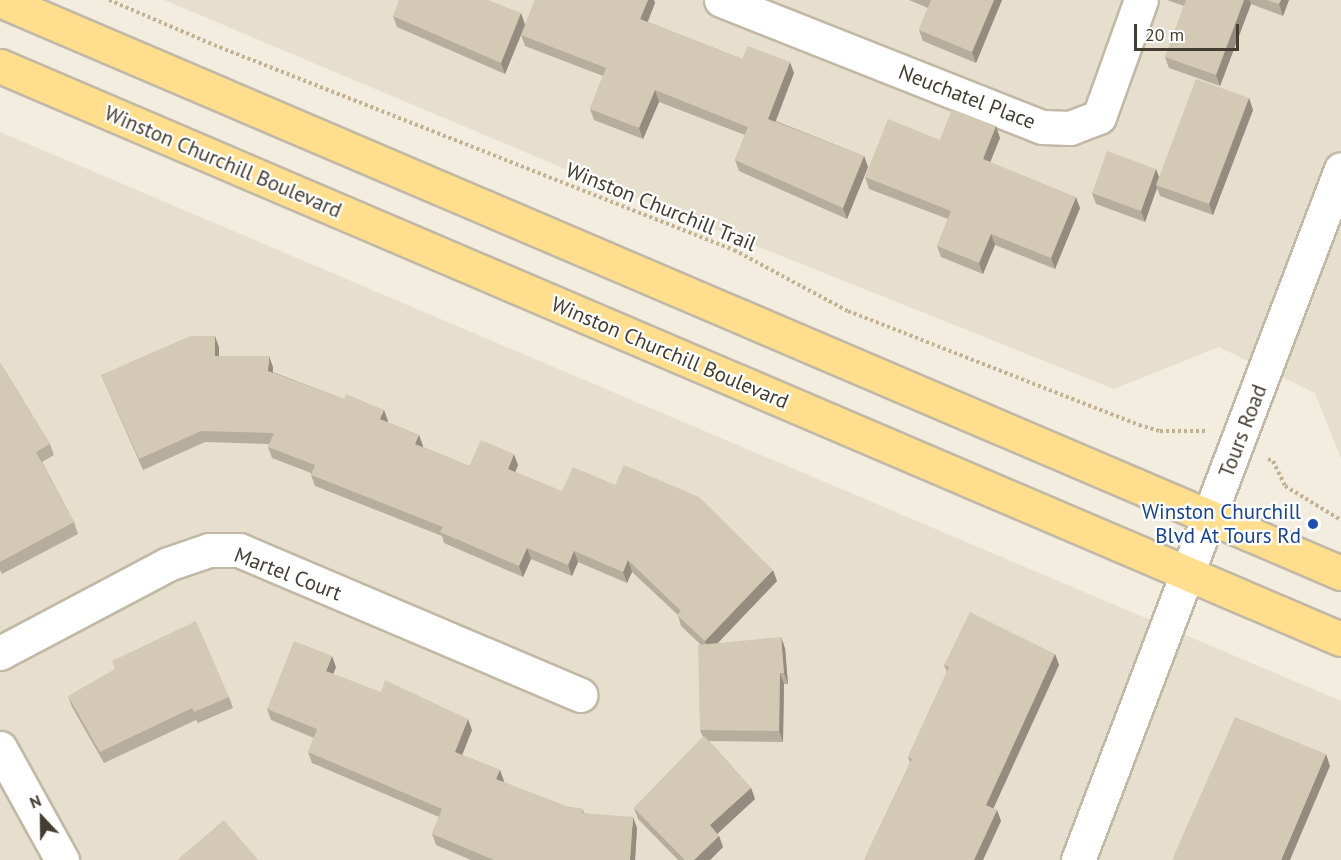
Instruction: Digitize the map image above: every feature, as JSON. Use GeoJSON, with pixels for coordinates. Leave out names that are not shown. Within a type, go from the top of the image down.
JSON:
{"type":"FeatureCollection","features":[{"type":"Feature","properties":{"kind":"main road"},"geometry":{"type":"LineString","coordinates":[[0,0],[1341,573]]}},
{"type":"Feature","properties":{"kind":"main road","name":"Winston Churchill Boulevard"},"geometry":{"type":"LineString","coordinates":[[0,66],[1341,639]]}},
{"type":"Feature","properties":{"kind":"street","name":"Neuchatel Place"},"geometry":{"type":"LineString","coordinates":[[721,0],[1041,128],[1070,128],[1099,117],[1142,0]]}},
{"type":"Feature","properties":{"kind":"street","name":"Tours Road"},"geometry":{"type":"LineString","coordinates":[[1078,860],[1189,574],[1341,169]]}},
{"type":"Feature","properties":{"kind":"street","name":"Martel Court"},"geometry":{"type":"LineString","coordinates":[[0,653],[168,564],[209,550],[239,550],[580,695]]}},
{"type":"Feature","properties":{"kind":"street"},"geometry":{"type":"LineString","coordinates":[[0,748],[62,860]]}},
{"type":"Feature","properties":{"kind":"path","name":"Winston Churchill Trail"},"geometry":{"type":"LineString","coordinates":[[109,0],[214,45],[735,250],[848,311],[1074,400],[1160,431],[1202,429]]}},
{"type":"Feature","properties":{"kind":"path"},"geometry":{"type":"LineString","coordinates":[[1273,461],[1285,486],[1341,520]]}},
{"type":"Feature","properties":{"kind":"shaded area"},"geometry":{"type":"Polygon","coordinates":[[[164,0],[1341,0],[1341,459],[1315,393],[1219,347],[1114,389],[589,179],[164,0]]]}},
{"type":"Feature","properties":{"kind":"shaded area"},"geometry":{"type":"Polygon","coordinates":[[[0,132],[1341,701],[1341,860],[0,860],[0,132]]]}},
{"type":"Feature","properties":{"kind":"building"},"geometry":{"type":"Polygon","coordinates":[[[399,0],[488,0],[521,13],[501,63],[393,16],[399,0]]]}},
{"type":"Feature","properties":{"kind":"building"},"geometry":{"type":"Polygon","coordinates":[[[535,0],[648,0],[640,19],[742,59],[748,46],[790,62],[768,119],[864,156],[843,208],[735,160],[748,127],[655,90],[639,128],[590,109],[606,68],[521,35],[535,0]]]}},
{"type":"Feature","properties":{"kind":"building"},"geometry":{"type":"Polygon","coordinates":[[[931,0],[994,0],[972,52],[919,30],[931,0]]]}},
{"type":"Feature","properties":{"kind":"building"},"geometry":{"type":"Polygon","coordinates":[[[1186,0],[1244,0],[1216,75],[1165,57],[1186,0]]]}},
{"type":"Feature","properties":{"kind":"building"},"geometry":{"type":"Polygon","coordinates":[[[1267,0],[1281,0],[1279,4],[1267,0]]]}},
{"type":"Feature","properties":{"kind":"building"},"geometry":{"type":"Polygon","coordinates":[[[1196,79],[1249,98],[1209,204],[1156,185],[1196,79]]]}},
{"type":"Feature","properties":{"kind":"building"},"geometry":{"type":"Polygon","coordinates":[[[952,109],[996,126],[983,159],[1076,197],[1051,258],[991,234],[979,263],[937,246],[951,211],[865,177],[888,119],[940,140],[952,109]]]}},
{"type":"Feature","properties":{"kind":"building"},"geometry":{"type":"Polygon","coordinates":[[[1107,151],[1156,169],[1141,211],[1092,193],[1107,151]]]}},
{"type":"Feature","properties":{"kind":"building"},"geometry":{"type":"Polygon","coordinates":[[[190,336],[215,336],[215,356],[269,356],[268,371],[344,399],[346,394],[384,410],[380,419],[419,435],[415,444],[469,466],[481,440],[514,454],[508,469],[562,491],[573,467],[615,485],[624,465],[699,497],[773,570],[705,641],[677,615],[681,611],[628,560],[623,572],[574,551],[568,565],[527,548],[519,566],[440,532],[443,527],[311,475],[315,465],[268,447],[274,433],[201,431],[139,459],[101,375],[190,336]]]}},
{"type":"Feature","properties":{"kind":"building"},"geometry":{"type":"Polygon","coordinates":[[[0,363],[50,444],[36,452],[74,522],[0,562],[0,363]]]}},
{"type":"Feature","properties":{"kind":"building"},"geometry":{"type":"Polygon","coordinates":[[[970,612],[1055,654],[986,805],[997,810],[974,860],[864,860],[912,759],[908,757],[949,667],[944,665],[970,612]]]}},
{"type":"Feature","properties":{"kind":"building"},"geometry":{"type":"Polygon","coordinates":[[[196,621],[229,697],[194,712],[192,708],[100,752],[68,696],[115,669],[112,661],[196,621]]]}},
{"type":"Feature","properties":{"kind":"building"},"geometry":{"type":"Polygon","coordinates":[[[781,637],[784,673],[780,673],[779,731],[700,730],[698,645],[781,637]]]}},
{"type":"Feature","properties":{"kind":"building"},"geometry":{"type":"Polygon","coordinates":[[[294,641],[332,656],[326,671],[381,692],[385,680],[468,719],[455,752],[500,770],[496,779],[568,807],[583,809],[582,813],[633,817],[630,860],[494,860],[432,834],[442,809],[308,752],[317,729],[267,709],[294,641]]]}},
{"type":"Feature","properties":{"kind":"building"},"geometry":{"type":"Polygon","coordinates":[[[1235,717],[1326,754],[1281,860],[1172,860],[1235,717]]]}},
{"type":"Feature","properties":{"kind":"building"},"geometry":{"type":"Polygon","coordinates":[[[704,736],[751,788],[710,825],[719,836],[694,860],[685,860],[634,808],[704,736]]]}},
{"type":"Feature","properties":{"kind":"building"},"geometry":{"type":"Polygon","coordinates":[[[224,820],[258,860],[177,860],[224,820]]]}},
{"type":"Feature","properties":{"kind":"place","name":"Winston Churchill Blvd At Tours Rd"},"geometry":{"type":"Point","coordinates":[1313,524]}}]}
